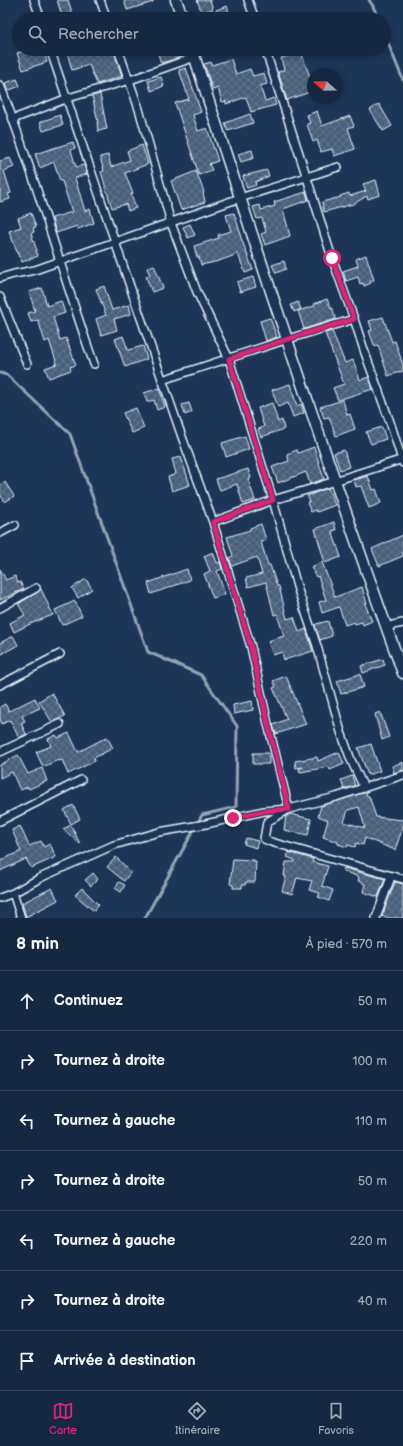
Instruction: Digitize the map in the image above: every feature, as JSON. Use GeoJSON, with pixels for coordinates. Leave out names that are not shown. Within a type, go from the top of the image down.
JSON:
{"type":"FeatureCollection","features":[{"type":"Feature","properties":{"kind":"street"},"geometry":{"type":"LineString","coordinates":[[34,0],[38,12]]}},
{"type":"Feature","properties":{"kind":"street"},"geometry":{"type":"LineString","coordinates":[[100,0],[104,12]]}},
{"type":"Feature","properties":{"kind":"street"},"geometry":{"type":"LineString","coordinates":[[176,0],[180,12]]}},
{"type":"Feature","properties":{"kind":"street"},"geometry":{"type":"LineString","coordinates":[[248,0],[252,12]]}},
{"type":"Feature","properties":{"kind":"street"},"geometry":{"type":"LineString","coordinates":[[53,56],[162,380],[213,522],[251,647],[289,809]]}},
{"type":"Feature","properties":{"kind":"street"},"geometry":{"type":"LineString","coordinates":[[121,56],[139,109],[171,223],[197,292],[229,359],[273,500],[298,590],[317,646],[341,732],[351,760],[364,788]]}},
{"type":"Feature","properties":{"kind":"street"},"geometry":{"type":"LineString","coordinates":[[13,119],[68,98],[130,80],[187,56]]}},
{"type":"Feature","properties":{"kind":"street"},"geometry":{"type":"LineString","coordinates":[[195,56],[240,198],[335,481],[403,673]]}},
{"type":"Feature","properties":{"kind":"street"},"geometry":{"type":"LineString","coordinates":[[213,522],[273,500],[403,460],[332,258],[267,56]]}},
{"type":"Feature","properties":{"kind":"street"},"geometry":{"type":"LineString","coordinates":[[0,85],[13,119],[74,308],[94,364]]}},
{"type":"Feature","properties":{"kind":"street"},"geometry":{"type":"LineString","coordinates":[[0,278],[35,270],[240,198],[338,167]]}},
{"type":"Feature","properties":{"kind":"street"},"geometry":{"type":"LineString","coordinates":[[0,297],[27,364]]}},
{"type":"Feature","properties":{"kind":"street"},"geometry":{"type":"LineString","coordinates":[[162,380],[354,319]]}},
{"type":"Feature","properties":{"kind":"street"},"geometry":{"type":"LineString","coordinates":[[0,533],[15,525]]}},
{"type":"Feature","properties":{"kind":"street"},"geometry":{"type":"LineString","coordinates":[[0,608],[36,588]]}},
{"type":"Feature","properties":{"kind":"street"},"geometry":{"type":"LineString","coordinates":[[386,627],[403,623]]}},
{"type":"Feature","properties":{"kind":"street"},"geometry":{"type":"LineString","coordinates":[[0,685],[60,654]]}},
{"type":"Feature","properties":{"kind":"street"},"geometry":{"type":"LineString","coordinates":[[0,752],[60,724]]}},
{"type":"Feature","properties":{"kind":"street"},"geometry":{"type":"LineString","coordinates":[[0,898],[13,893],[42,876],[114,845],[159,832],[206,824],[264,811],[289,809],[336,797],[403,775]]}},
{"type":"Feature","properties":{"kind":"street"},"geometry":{"type":"LineString","coordinates":[[0,821],[81,780]]}},
{"type":"Feature","properties":{"kind":"street"},"geometry":{"type":"LineString","coordinates":[[289,809],[267,822],[264,839],[391,877],[403,879]]}},
{"type":"Feature","properties":{"kind":"street"},"geometry":{"type":"LineString","coordinates":[[376,918],[391,877]]}},
{"type":"Feature","properties":{"kind":"street"},"geometry":{"type":"LineString","coordinates":[[13,893],[21,918]]}},
{"type":"Feature","properties":{"kind":"building"},"geometry":{"type":"Polygon","coordinates":[[[57,0],[68,0],[72,12],[61,12],[57,0]]]}},
{"type":"Feature","properties":{"kind":"building"},"geometry":{"type":"Polygon","coordinates":[[[124,0],[153,0],[153,2],[127,10],[124,0]]]}},
{"type":"Feature","properties":{"kind":"building"},"geometry":{"type":"Polygon","coordinates":[[[197,0],[210,0],[213,9],[202,12],[197,0]]]}},
{"type":"Feature","properties":{"kind":"building"},"geometry":{"type":"Polygon","coordinates":[[[227,6],[229,12],[217,12],[216,10],[227,6]]]}},
{"type":"Feature","properties":{"kind":"building"},"geometry":{"type":"Polygon","coordinates":[[[18,56],[45,56],[47,62],[23,70],[18,56]]]}},
{"type":"Feature","properties":{"kind":"building"},"geometry":{"type":"Polygon","coordinates":[[[68,56],[115,56],[122,76],[97,84],[89,65],[72,70],[68,56]]]}},
{"type":"Feature","properties":{"kind":"building"},"geometry":{"type":"Polygon","coordinates":[[[159,56],[181,57],[161,63],[159,56]]]}},
{"type":"Feature","properties":{"kind":"building"},"geometry":{"type":"Polygon","coordinates":[[[288,56],[302,56],[307,69],[307,93],[287,100],[278,72],[284,70],[281,58],[288,56]]]}},
{"type":"Feature","properties":{"kind":"building"},"geometry":{"type":"Polygon","coordinates":[[[231,59],[236,74],[250,69],[253,76],[264,73],[267,84],[260,86],[265,101],[274,98],[276,105],[251,112],[246,97],[226,104],[226,101],[222,102],[218,88],[213,90],[204,64],[211,62],[212,65],[231,59]]]}},
{"type":"Feature","properties":{"kind":"building"},"geometry":{"type":"Polygon","coordinates":[[[186,68],[201,112],[193,115],[198,131],[207,128],[218,161],[209,164],[212,170],[199,175],[175,103],[189,99],[179,70],[186,68]]]}},
{"type":"Feature","properties":{"kind":"building"},"geometry":{"type":"Polygon","coordinates":[[[161,77],[164,86],[151,91],[148,81],[161,77]]]}},
{"type":"Feature","properties":{"kind":"building"},"geometry":{"type":"Polygon","coordinates":[[[17,79],[20,86],[7,91],[5,83],[17,79]]]}},
{"type":"Feature","properties":{"kind":"building"},"geometry":{"type":"Polygon","coordinates":[[[100,94],[107,129],[98,131],[98,122],[92,96],[100,94]]]}},
{"type":"Feature","properties":{"kind":"building"},"geometry":{"type":"Polygon","coordinates":[[[379,104],[392,126],[383,131],[370,110],[379,104]]]}},
{"type":"Feature","properties":{"kind":"building"},"geometry":{"type":"Polygon","coordinates":[[[317,111],[322,126],[350,116],[354,126],[348,128],[355,149],[334,156],[332,149],[321,152],[317,140],[313,142],[307,124],[310,123],[307,115],[317,111]]]}},
{"type":"Feature","properties":{"kind":"building"},"geometry":{"type":"Polygon","coordinates":[[[250,114],[253,123],[228,131],[225,123],[250,114]]]}},
{"type":"Feature","properties":{"kind":"building"},"geometry":{"type":"Polygon","coordinates":[[[60,115],[63,125],[43,131],[40,122],[60,115]]]}},
{"type":"Feature","properties":{"kind":"building"},"geometry":{"type":"Polygon","coordinates":[[[73,142],[75,148],[71,150],[76,167],[84,165],[87,174],[75,178],[85,211],[90,209],[94,223],[78,229],[77,226],[56,233],[52,218],[72,212],[54,162],[40,168],[35,154],[73,142]]]}},
{"type":"Feature","properties":{"kind":"building"},"geometry":{"type":"Polygon","coordinates":[[[142,145],[148,164],[125,173],[133,194],[131,194],[136,208],[128,211],[126,204],[112,208],[101,172],[104,171],[100,157],[108,155],[111,167],[130,160],[127,151],[142,145]]]}},
{"type":"Feature","properties":{"kind":"building"},"geometry":{"type":"Polygon","coordinates":[[[252,150],[254,158],[241,162],[238,154],[252,150]]]}},
{"type":"Feature","properties":{"kind":"building"},"geometry":{"type":"Polygon","coordinates":[[[10,158],[14,167],[4,171],[11,193],[8,194],[10,199],[0,202],[0,161],[10,158]]]}},
{"type":"Feature","properties":{"kind":"building"},"geometry":{"type":"Polygon","coordinates":[[[267,170],[269,176],[255,182],[256,185],[247,188],[243,176],[267,170]]]}},
{"type":"Feature","properties":{"kind":"building"},"geometry":{"type":"Polygon","coordinates":[[[196,171],[204,192],[205,202],[181,210],[171,181],[196,171]]]}},
{"type":"Feature","properties":{"kind":"building"},"geometry":{"type":"Polygon","coordinates":[[[376,180],[380,195],[368,199],[367,196],[353,204],[324,212],[322,202],[341,197],[340,196],[349,193],[350,196],[366,191],[363,184],[376,180]]]}},
{"type":"Feature","properties":{"kind":"building"},"geometry":{"type":"Polygon","coordinates":[[[306,192],[308,200],[283,209],[290,236],[265,245],[261,234],[266,232],[262,218],[257,219],[253,207],[260,205],[261,210],[275,206],[274,202],[306,192]]]}},
{"type":"Feature","properties":{"kind":"building"},"geometry":{"type":"Polygon","coordinates":[[[31,213],[36,227],[33,228],[34,232],[31,233],[38,256],[22,262],[9,231],[21,227],[18,218],[31,213]]]}},
{"type":"Feature","properties":{"kind":"building"},"geometry":{"type":"Polygon","coordinates":[[[234,213],[240,235],[253,270],[245,273],[238,254],[219,261],[201,265],[194,246],[219,238],[218,235],[231,231],[226,215],[234,213]]]}},
{"type":"Feature","properties":{"kind":"building"},"geometry":{"type":"Polygon","coordinates":[[[190,224],[195,235],[188,238],[183,227],[190,224]]]}},
{"type":"Feature","properties":{"kind":"building"},"geometry":{"type":"Polygon","coordinates":[[[366,255],[374,280],[370,281],[371,283],[364,286],[363,283],[360,284],[358,277],[346,281],[343,271],[358,266],[356,259],[366,255]]]}},
{"type":"Feature","properties":{"kind":"building"},"geometry":{"type":"Polygon","coordinates":[[[284,261],[286,269],[276,273],[272,265],[284,261]]]}},
{"type":"Feature","properties":{"kind":"building"},"geometry":{"type":"Polygon","coordinates":[[[154,265],[163,288],[152,292],[146,277],[150,275],[147,268],[154,265]]]}},
{"type":"Feature","properties":{"kind":"building"},"geometry":{"type":"Polygon","coordinates":[[[253,277],[256,287],[240,292],[237,282],[253,277]]]}},
{"type":"Feature","properties":{"kind":"building"},"geometry":{"type":"Polygon","coordinates":[[[104,286],[112,310],[129,305],[131,314],[114,319],[117,330],[101,335],[96,319],[106,315],[96,289],[104,286]]]}},
{"type":"Feature","properties":{"kind":"building"},"geometry":{"type":"Polygon","coordinates":[[[42,288],[47,306],[61,301],[65,313],[53,317],[60,340],[66,338],[76,365],[70,367],[71,370],[49,378],[45,368],[57,364],[49,340],[45,342],[38,320],[31,322],[28,313],[35,311],[29,292],[42,288]]]}},
{"type":"Feature","properties":{"kind":"building"},"geometry":{"type":"Polygon","coordinates":[[[327,299],[336,319],[304,329],[298,311],[315,306],[314,304],[327,299]]]}},
{"type":"Feature","properties":{"kind":"building"},"geometry":{"type":"Polygon","coordinates":[[[298,302],[301,309],[294,312],[291,305],[298,302]]]}},
{"type":"Feature","properties":{"kind":"building"},"geometry":{"type":"Polygon","coordinates":[[[383,317],[392,342],[395,341],[403,365],[403,371],[388,376],[378,345],[375,347],[369,331],[372,330],[369,321],[383,317]]]}},
{"type":"Feature","properties":{"kind":"building"},"geometry":{"type":"Polygon","coordinates":[[[270,318],[277,337],[266,341],[260,321],[270,318]]]}},
{"type":"Feature","properties":{"kind":"building"},"geometry":{"type":"Polygon","coordinates":[[[332,331],[345,363],[353,360],[360,380],[369,377],[373,389],[338,400],[333,388],[344,384],[325,333],[332,331]]]}},
{"type":"Feature","properties":{"kind":"building"},"geometry":{"type":"Polygon","coordinates":[[[123,336],[128,350],[143,346],[147,359],[125,367],[115,339],[123,336]]]}},
{"type":"Feature","properties":{"kind":"building"},"geometry":{"type":"Polygon","coordinates":[[[290,384],[297,406],[301,404],[304,413],[293,417],[288,403],[278,407],[272,390],[290,384]]]}},
{"type":"Feature","properties":{"kind":"building"},"geometry":{"type":"Polygon","coordinates":[[[159,388],[165,407],[157,410],[154,400],[147,402],[144,393],[159,388]]]}},
{"type":"Feature","properties":{"kind":"building"},"geometry":{"type":"Polygon","coordinates":[[[343,400],[347,415],[350,414],[355,429],[336,436],[329,417],[324,418],[320,407],[343,400]]]}},
{"type":"Feature","properties":{"kind":"building"},"geometry":{"type":"Polygon","coordinates":[[[189,403],[192,412],[185,415],[182,405],[189,403]]]}},
{"type":"Feature","properties":{"kind":"building"},"geometry":{"type":"Polygon","coordinates":[[[272,403],[278,422],[282,420],[284,429],[261,437],[258,429],[264,427],[258,408],[272,403]]]}},
{"type":"Feature","properties":{"kind":"building"},"geometry":{"type":"Polygon","coordinates":[[[136,408],[144,428],[132,433],[123,413],[136,408]]]}},
{"type":"Feature","properties":{"kind":"building"},"geometry":{"type":"Polygon","coordinates":[[[382,427],[386,439],[371,444],[366,432],[382,427]]]}},
{"type":"Feature","properties":{"kind":"building"},"geometry":{"type":"Polygon","coordinates":[[[245,436],[249,449],[226,457],[222,443],[245,436]]]}},
{"type":"Feature","properties":{"kind":"building"},"geometry":{"type":"Polygon","coordinates":[[[314,447],[324,479],[310,484],[306,472],[278,483],[272,467],[289,461],[287,454],[297,450],[298,453],[314,447]]]}},
{"type":"Feature","properties":{"kind":"building"},"geometry":{"type":"Polygon","coordinates":[[[344,450],[349,467],[340,470],[334,453],[344,450]]]}},
{"type":"Feature","properties":{"kind":"building"},"geometry":{"type":"Polygon","coordinates":[[[181,457],[190,485],[172,491],[168,477],[176,474],[172,459],[181,457]]]}},
{"type":"Feature","properties":{"kind":"building"},"geometry":{"type":"Polygon","coordinates":[[[248,469],[251,478],[248,479],[255,500],[243,504],[237,484],[220,490],[216,479],[248,469]]]}},
{"type":"Feature","properties":{"kind":"building"},"geometry":{"type":"Polygon","coordinates":[[[368,476],[373,490],[376,489],[381,503],[369,508],[361,486],[356,487],[354,480],[368,476]]]}},
{"type":"Feature","properties":{"kind":"building"},"geometry":{"type":"Polygon","coordinates":[[[5,482],[14,496],[5,502],[0,494],[0,485],[5,482]]]}},
{"type":"Feature","properties":{"kind":"building"},"geometry":{"type":"Polygon","coordinates":[[[328,488],[335,505],[317,512],[316,510],[311,512],[307,503],[310,501],[307,496],[328,488]]]}},
{"type":"Feature","properties":{"kind":"building"},"geometry":{"type":"Polygon","coordinates":[[[334,522],[336,530],[332,531],[341,557],[325,563],[315,529],[334,522]]]}},
{"type":"Feature","properties":{"kind":"building"},"geometry":{"type":"Polygon","coordinates":[[[261,524],[266,540],[261,542],[268,565],[270,565],[277,586],[279,586],[287,619],[294,617],[299,632],[306,629],[313,651],[284,660],[282,652],[273,655],[268,641],[284,636],[277,614],[274,615],[266,582],[248,587],[246,578],[262,574],[257,557],[232,566],[229,558],[233,556],[227,537],[250,530],[250,528],[261,524]]]}},
{"type":"Feature","properties":{"kind":"building"},"geometry":{"type":"Polygon","coordinates":[[[403,535],[403,556],[379,566],[372,549],[403,535]]]}},
{"type":"Feature","properties":{"kind":"building"},"geometry":{"type":"Polygon","coordinates":[[[213,552],[217,563],[220,562],[222,569],[217,571],[225,594],[213,598],[204,574],[210,571],[204,556],[213,552]]]}},
{"type":"Feature","properties":{"kind":"building"},"geometry":{"type":"Polygon","coordinates":[[[322,562],[335,597],[362,587],[367,604],[365,604],[372,621],[363,625],[362,622],[355,624],[354,622],[345,625],[339,607],[322,613],[319,602],[326,600],[318,576],[316,577],[311,567],[322,562]]]}},
{"type":"Feature","properties":{"kind":"building"},"geometry":{"type":"Polygon","coordinates":[[[0,569],[6,580],[15,576],[18,583],[20,582],[24,589],[0,600],[0,569]]]}},
{"type":"Feature","properties":{"kind":"building"},"geometry":{"type":"Polygon","coordinates":[[[187,569],[190,580],[151,594],[148,583],[187,569]]]}},
{"type":"Feature","properties":{"kind":"building"},"geometry":{"type":"Polygon","coordinates":[[[86,579],[92,589],[78,598],[72,588],[86,579]]]}},
{"type":"Feature","properties":{"kind":"building"},"geometry":{"type":"Polygon","coordinates":[[[41,589],[53,615],[14,632],[10,623],[25,615],[18,604],[41,589]]]}},
{"type":"Feature","properties":{"kind":"building"},"geometry":{"type":"Polygon","coordinates":[[[75,601],[82,616],[62,625],[55,610],[75,601]]]}},
{"type":"Feature","properties":{"kind":"building"},"geometry":{"type":"Polygon","coordinates":[[[328,621],[332,636],[320,640],[315,626],[316,624],[328,621]]]}},
{"type":"Feature","properties":{"kind":"building"},"geometry":{"type":"Polygon","coordinates":[[[13,636],[18,645],[0,655],[0,643],[13,636]]]}},
{"type":"Feature","properties":{"kind":"building"},"geometry":{"type":"Polygon","coordinates":[[[383,659],[385,665],[363,673],[361,666],[383,659]]]}},
{"type":"Feature","properties":{"kind":"building"},"geometry":{"type":"Polygon","coordinates":[[[360,674],[364,687],[341,694],[337,681],[360,674]]]}},
{"type":"Feature","properties":{"kind":"building"},"geometry":{"type":"Polygon","coordinates":[[[286,676],[306,724],[276,734],[273,725],[287,719],[273,688],[276,687],[273,681],[286,676]]]}},
{"type":"Feature","properties":{"kind":"building"},"geometry":{"type":"Polygon","coordinates":[[[52,693],[65,716],[52,722],[39,701],[52,693]]]}},
{"type":"Feature","properties":{"kind":"building"},"geometry":{"type":"Polygon","coordinates":[[[35,698],[40,708],[22,716],[25,721],[21,723],[26,734],[19,738],[10,720],[2,724],[0,719],[0,707],[5,704],[9,711],[35,698]]]}},
{"type":"Feature","properties":{"kind":"building"},"geometry":{"type":"Polygon","coordinates":[[[252,701],[253,710],[234,714],[233,705],[252,701]]]}},
{"type":"Feature","properties":{"kind":"building"},"geometry":{"type":"Polygon","coordinates":[[[380,712],[389,737],[382,740],[375,714],[380,712]]]}},
{"type":"Feature","properties":{"kind":"building"},"geometry":{"type":"Polygon","coordinates":[[[69,733],[78,752],[107,737],[113,748],[94,758],[95,761],[68,774],[62,760],[58,760],[43,767],[36,752],[51,746],[48,739],[56,735],[58,738],[69,733]]]}},
{"type":"Feature","properties":{"kind":"building"},"geometry":{"type":"Polygon","coordinates":[[[371,744],[380,771],[368,775],[358,748],[371,744]]]}},
{"type":"Feature","properties":{"kind":"building"},"geometry":{"type":"Polygon","coordinates":[[[339,752],[344,764],[330,770],[329,767],[300,772],[299,769],[303,767],[296,768],[295,761],[317,757],[318,761],[339,752]]]}},
{"type":"Feature","properties":{"kind":"building"},"geometry":{"type":"Polygon","coordinates":[[[253,753],[269,753],[269,764],[253,764],[253,753]]]}},
{"type":"Feature","properties":{"kind":"building"},"geometry":{"type":"Polygon","coordinates":[[[18,755],[28,774],[42,768],[47,781],[29,789],[28,787],[20,790],[12,772],[0,778],[0,765],[18,755]]]}},
{"type":"Feature","properties":{"kind":"building"},"geometry":{"type":"Polygon","coordinates":[[[403,762],[403,770],[394,773],[392,766],[403,762]]]}},
{"type":"Feature","properties":{"kind":"building"},"geometry":{"type":"Polygon","coordinates":[[[352,776],[355,786],[344,789],[341,780],[352,776]]]}},
{"type":"Feature","properties":{"kind":"building"},"geometry":{"type":"Polygon","coordinates":[[[366,792],[367,796],[369,796],[376,817],[403,820],[403,827],[395,850],[365,838],[363,845],[356,843],[355,847],[348,845],[347,847],[323,837],[328,820],[318,816],[321,806],[366,792]],[[359,807],[348,810],[344,822],[365,828],[359,807]]]}},
{"type":"Feature","properties":{"kind":"building"},"geometry":{"type":"Polygon","coordinates":[[[73,805],[80,819],[71,824],[64,810],[73,805]]]}},
{"type":"Feature","properties":{"kind":"building"},"geometry":{"type":"Polygon","coordinates":[[[290,814],[311,819],[308,835],[284,830],[286,816],[290,814]]]}},
{"type":"Feature","properties":{"kind":"building"},"geometry":{"type":"Polygon","coordinates":[[[71,825],[80,844],[63,829],[71,825]]]}},
{"type":"Feature","properties":{"kind":"building"},"geometry":{"type":"Polygon","coordinates":[[[20,826],[29,846],[41,841],[44,847],[50,844],[56,857],[31,868],[26,859],[0,871],[0,861],[21,851],[12,830],[20,826]]]}},
{"type":"Feature","properties":{"kind":"building"},"geometry":{"type":"Polygon","coordinates":[[[246,838],[258,841],[256,848],[244,844],[246,838]]]}},
{"type":"Feature","properties":{"kind":"building"},"geometry":{"type":"Polygon","coordinates":[[[288,852],[313,859],[312,862],[328,866],[322,886],[333,890],[329,901],[318,897],[320,893],[309,890],[312,881],[297,878],[292,894],[282,891],[286,876],[284,876],[286,862],[295,862],[295,860],[287,857],[288,852]]]}},
{"type":"Feature","properties":{"kind":"building"},"geometry":{"type":"Polygon","coordinates":[[[116,857],[131,872],[124,881],[107,867],[116,857]]]}},
{"type":"Feature","properties":{"kind":"building"},"geometry":{"type":"Polygon","coordinates":[[[233,859],[256,861],[255,882],[246,882],[245,885],[242,885],[242,888],[233,888],[233,885],[230,884],[233,859]]]}},
{"type":"Feature","properties":{"kind":"building"},"geometry":{"type":"Polygon","coordinates":[[[344,868],[385,879],[378,897],[363,892],[365,884],[358,881],[359,877],[343,871],[344,868]]]}},
{"type":"Feature","properties":{"kind":"building"},"geometry":{"type":"Polygon","coordinates":[[[93,873],[98,879],[91,886],[85,880],[93,873]]]}},
{"type":"Feature","properties":{"kind":"building"},"geometry":{"type":"Polygon","coordinates":[[[119,882],[125,885],[121,892],[115,888],[119,882]]]}},
{"type":"Feature","properties":{"kind":"building"},"geometry":{"type":"Polygon","coordinates":[[[395,882],[403,884],[403,918],[386,918],[382,916],[395,882]]]}},
{"type":"Feature","properties":{"kind":"building"},"geometry":{"type":"Polygon","coordinates":[[[52,888],[58,900],[26,917],[22,903],[52,888]]]}},
{"type":"Feature","properties":{"kind":"building"},"geometry":{"type":"Polygon","coordinates":[[[82,888],[99,905],[94,911],[75,895],[82,888]]]}},
{"type":"Feature","properties":{"kind":"waterway"},"geometry":{"type":"LineString","coordinates":[[369,0],[375,12]]}},
{"type":"Feature","properties":{"kind":"waterway"},"geometry":{"type":"LineString","coordinates":[[391,50],[403,80]]}},
{"type":"Feature","properties":{"kind":"waterway"},"geometry":{"type":"LineString","coordinates":[[0,373],[7,375],[70,434],[148,652],[201,675],[237,726],[236,807],[202,815],[145,918]]}},
{"type":"Feature","properties":{"kind":"route"},"geometry":{"type":"LineString","coordinates":[[233,818],[264,811],[289,809],[251,647],[213,522],[273,500],[229,359],[354,319],[332,258]]}}]}
